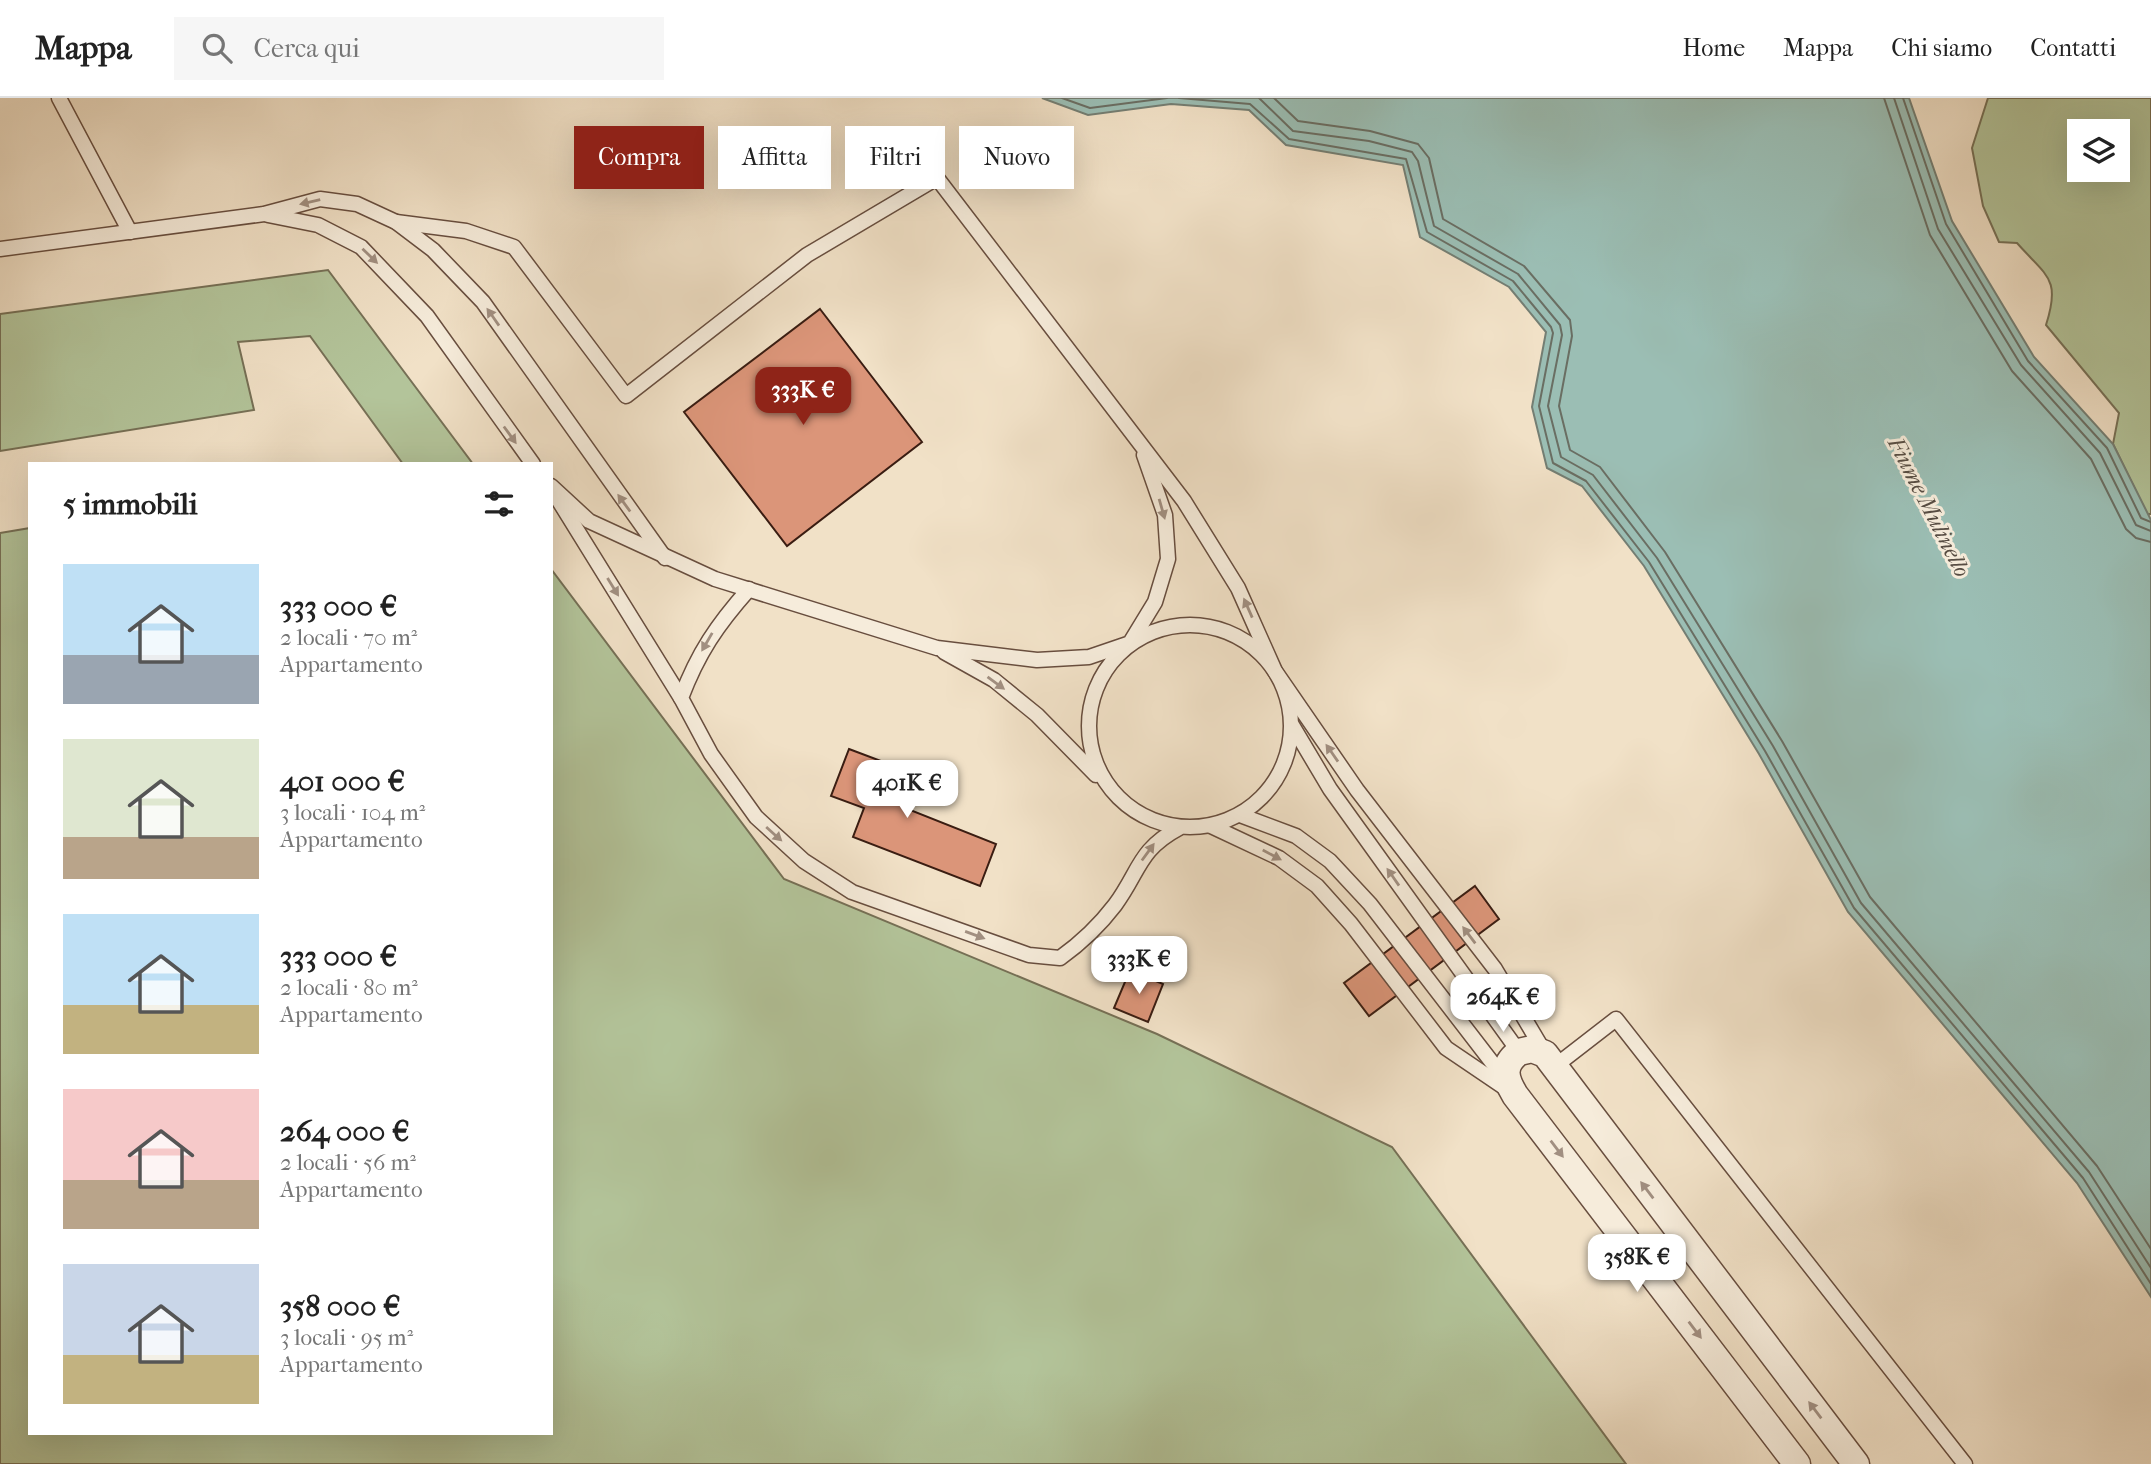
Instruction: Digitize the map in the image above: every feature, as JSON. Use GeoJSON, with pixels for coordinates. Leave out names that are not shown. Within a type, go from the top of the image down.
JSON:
{"type":"FeatureCollection","features":[{"type":"Feature","properties":{"kind":"street"},"geometry":{"type":"LineString","coordinates":[[1797,1464],[1510,1087],[1510,1059],[1519,1052],[1532,1049],[1550,1061],[1856,1464]]}},
{"type":"Feature","properties":{"kind":"lane"},"geometry":{"type":"LineString","coordinates":[[59,98],[130,232]]}},
{"type":"Feature","properties":{"kind":"lane"},"geometry":{"type":"LineString","coordinates":[[396,222],[466,231],[514,247],[626,396],[807,255],[937,178],[1184,501],[1238,587],[1288,697],[1292,725],[1288,754],[1278,779],[1262,799],[1240,815],[1211,826],[1180,828],[1153,821],[1129,808],[1037,715],[994,680],[937,648]]}},
{"type":"Feature","properties":{"kind":"lane"},"geometry":{"type":"LineString","coordinates":[[0,249],[264,214],[320,199],[357,204],[396,222],[433,250],[483,302],[665,558]]}},
{"type":"Feature","properties":{"kind":"lane"},"geometry":{"type":"LineString","coordinates":[[264,214],[318,225],[360,247],[427,316],[532,462]]}},
{"type":"Feature","properties":{"kind":"lane"},"geometry":{"type":"LineString","coordinates":[[1110,790],[1094,761],[1088,729],[1092,696],[1107,667],[1130,643],[1155,602],[1168,559],[1165,515],[1139,444]]}},
{"type":"Feature","properties":{"kind":"lane"},"geometry":{"type":"LineString","coordinates":[[553,489],[589,521],[665,558],[749,589],[937,648],[1037,660],[1089,657],[1130,643],[1159,629],[1192,624],[1224,631],[1253,646],[1275,671],[1357,790],[1495,969],[1550,1061],[1616,1019],[1965,1464]]}},
{"type":"Feature","properties":{"kind":"lane"},"geometry":{"type":"LineString","coordinates":[[553,490],[681,698],[711,754],[756,817],[804,861],[852,892],[1029,955],[1060,958],[1083,942],[1115,905],[1156,840],[1180,828]]}},
{"type":"Feature","properties":{"kind":"lane"},"geometry":{"type":"LineString","coordinates":[[681,698],[695,663],[717,625],[749,589]]}},
{"type":"Feature","properties":{"kind":"lane"},"geometry":{"type":"LineString","coordinates":[[1292,725],[1330,789],[1519,1052]]}},
{"type":"Feature","properties":{"kind":"lane"},"geometry":{"type":"LineString","coordinates":[[1240,815],[1296,836],[1330,861],[1370,904],[1510,1087]]}},
{"type":"Feature","properties":{"kind":"lane"},"geometry":{"type":"LineString","coordinates":[[1211,826],[1279,858],[1317,886],[1351,924],[1447,1048],[1510,1087]]}},
{"type":"Feature","properties":{"kind":"green space"},"geometry":{"type":"Polygon","coordinates":[[[1988,98],[2151,98],[2151,514],[2147,514],[2113,444],[2119,413],[2046,325],[2052,297],[2048,279],[2017,243],[1999,242],[1983,206],[1972,148],[1988,98]]]}},
{"type":"Feature","properties":{"kind":"green space"},"geometry":{"type":"Polygon","coordinates":[[[328,270],[472,462],[402,462],[310,336],[238,342],[254,410],[0,451],[0,314],[328,270]]]}},
{"type":"Feature","properties":{"kind":"green space"},"geometry":{"type":"Polygon","coordinates":[[[28,528],[28,1435],[553,1435],[553,572],[784,879],[1157,1034],[1392,1147],[1626,1464],[0,1464],[0,533],[28,528]]]}},
{"type":"Feature","properties":{"kind":"water","name":"Fiume Mulinello"},"geometry":{"type":"Polygon","coordinates":[[[1042,98],[1909,98],[1952,221],[2034,357],[2113,444],[2151,520],[2151,1297],[2077,1183],[1848,912],[1759,754],[1644,566],[1582,486],[1547,468],[1532,407],[1546,332],[1509,287],[1420,237],[1403,165],[1286,145],[1249,110],[1171,104],[1088,115],[1042,98]]]}},
{"type":"Feature","properties":{"kind":"building"},"geometry":{"type":"Polygon","coordinates":[[[820,309],[922,442],[787,546],[684,412],[820,309]]]}},
{"type":"Feature","properties":{"kind":"building"},"geometry":{"type":"Polygon","coordinates":[[[849,749],[918,775],[905,808],[996,844],[980,886],[853,837],[864,808],[831,796],[849,749]]]}},
{"type":"Feature","properties":{"kind":"building"},"geometry":{"type":"Polygon","coordinates":[[[1475,886],[1499,919],[1369,1016],[1344,983],[1475,886]]]}},
{"type":"Feature","properties":{"kind":"building"},"geometry":{"type":"Polygon","coordinates":[[[1130,970],[1163,984],[1148,1022],[1114,1008],[1130,970]]]}}]}
